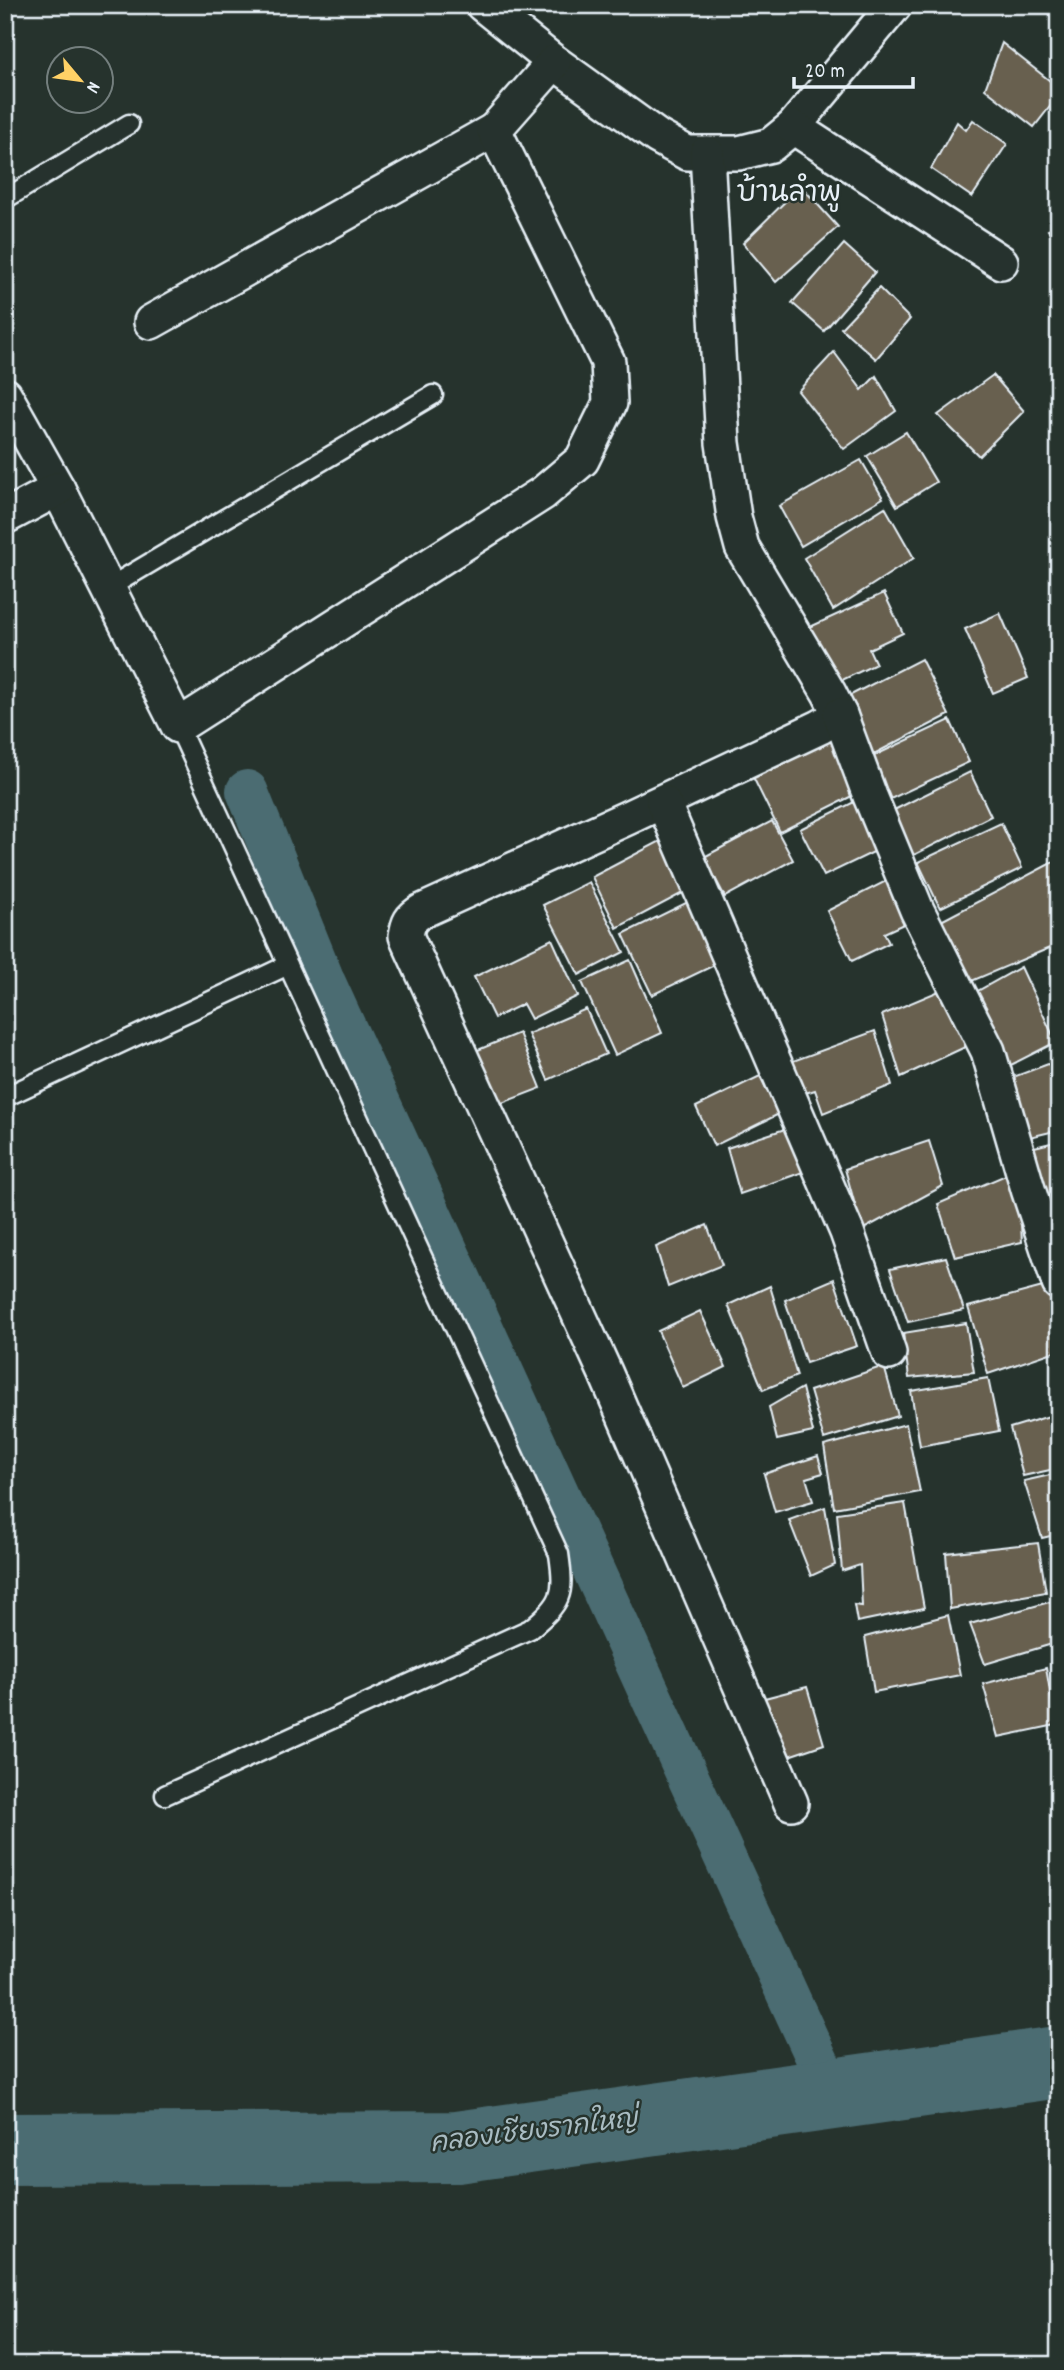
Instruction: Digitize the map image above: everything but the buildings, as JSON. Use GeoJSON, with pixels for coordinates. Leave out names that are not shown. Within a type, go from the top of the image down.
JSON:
{"type":"FeatureCollection","features":[{"type":"Feature","properties":{"kind":"street"},"geometry":{"type":"LineString","coordinates":[[483,5],[554,62],[658,137],[687,153],[738,153],[771,145],[793,127],[894,5]]}},
{"type":"Feature","properties":{"kind":"street"},"geometry":{"type":"LineString","coordinates":[[151,322],[494,131],[554,62]]}},
{"type":"Feature","properties":{"kind":"street"},"geometry":{"type":"LineString","coordinates":[[793,127],[1001,262]]}},
{"type":"Feature","properties":{"kind":"street"},"geometry":{"type":"LineString","coordinates":[[5,395],[58,489],[178,726],[543,493],[582,460],[610,403],[608,362],[494,131]]}},
{"type":"Feature","properties":{"kind":"street"},"geometry":{"type":"LineString","coordinates":[[707,153],[723,443],[734,517],[742,547],[840,715],[917,910],[988,1051],[1028,1189],[1059,1283]]}},
{"type":"Feature","properties":{"kind":"street"},"geometry":{"type":"LineString","coordinates":[[5,517],[58,489]]}},
{"type":"Feature","properties":{"kind":"street"},"geometry":{"type":"LineString","coordinates":[[791,1803],[610,1384],[406,936],[412,917],[422,911],[663,802],[840,715]]}},
{"type":"Feature","properties":{"kind":"street"},"geometry":{"type":"LineString","coordinates":[[663,802],[847,1232],[889,1353]]}},
{"type":"Feature","properties":{"kind":"lane"},"geometry":{"type":"LineString","coordinates":[[5,199],[129,124]]}},
{"type":"Feature","properties":{"kind":"lane"},"geometry":{"type":"LineString","coordinates":[[108,588],[433,395]]}},
{"type":"Feature","properties":{"kind":"lane"},"geometry":{"type":"LineString","coordinates":[[165,1795],[530,1629],[553,1610],[564,1586],[559,1554],[178,726]]}},
{"type":"Feature","properties":{"kind":"lane"},"geometry":{"type":"LineString","coordinates":[[5,1097],[288,965]]}},
{"type":"Feature","properties":{"kind":"waterway"},"geometry":{"type":"LineString","coordinates":[[247,791],[324,981],[833,2094]]}},
{"type":"Feature","properties":{"kind":"waterway","name":"คลองเชียงรากใหญ่"},"geometry":{"type":"LineString","coordinates":[[5,2149],[457,2147],[1059,2062]]}},
{"type":"Feature","properties":{"kind":"district","name":"บ้านลำพู"},"geometry":{"type":"Point","coordinates":[789,196]}}]}
